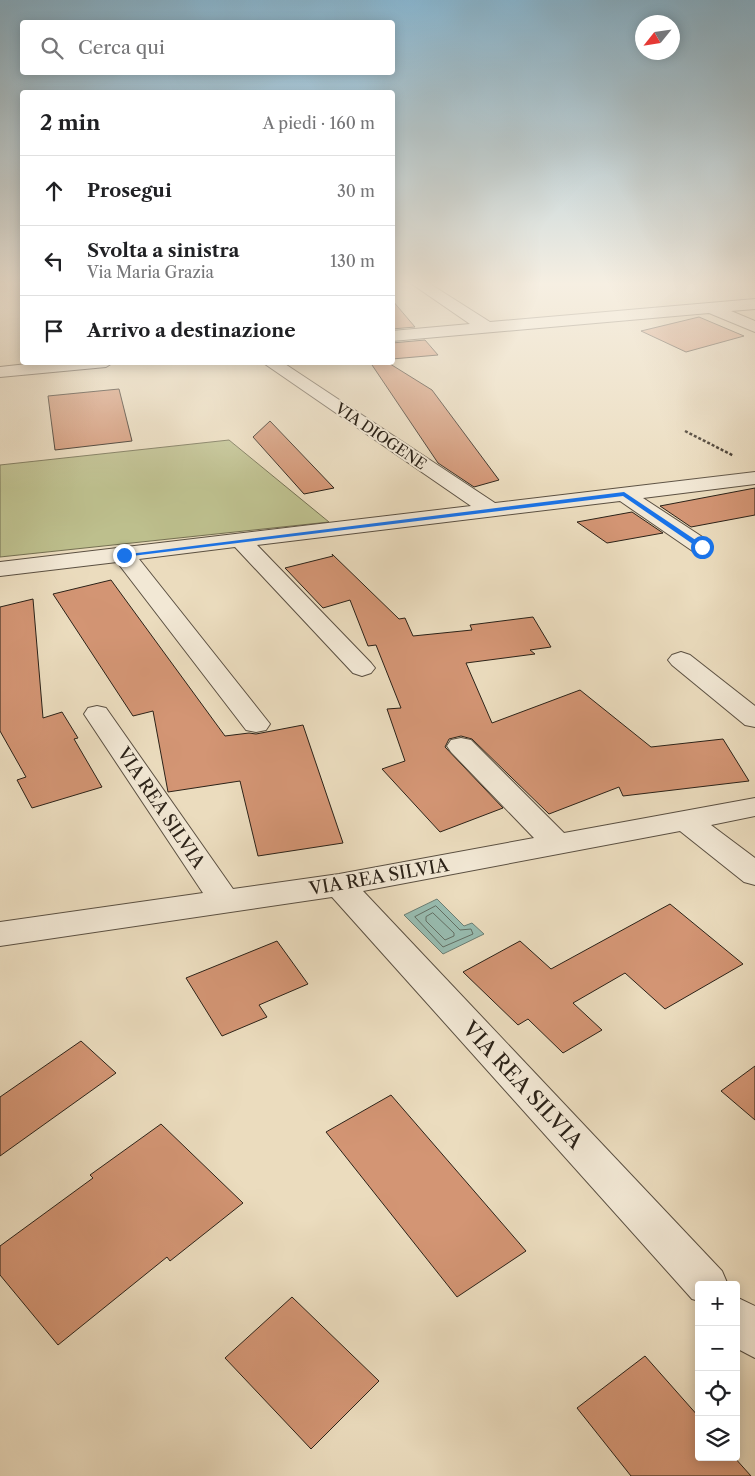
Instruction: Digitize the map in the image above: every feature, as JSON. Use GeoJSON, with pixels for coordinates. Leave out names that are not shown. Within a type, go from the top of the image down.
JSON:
{"type":"FeatureCollection","features":[{"type":"Feature","properties":{"kind":"street"},"geometry":{"type":"LineString","coordinates":[[2,368],[54,365]]}},
{"type":"Feature","properties":{"kind":"street","name":"VIA DIOGENE"},"geometry":{"type":"LineString","coordinates":[[274,365],[491,510]]}},
{"type":"Feature","properties":{"kind":"street"},"geometry":{"type":"LineString","coordinates":[[0,570],[755,478]]}},
{"type":"Feature","properties":{"kind":"street"},"geometry":{"type":"LineString","coordinates":[[624,494],[702,547]]}},
{"type":"Feature","properties":{"kind":"street"},"geometry":{"type":"LineString","coordinates":[[241,541],[362,668]]}},
{"type":"Feature","properties":{"kind":"street"},"geometry":{"type":"LineString","coordinates":[[124,555],[256,724]]}},
{"type":"Feature","properties":{"kind":"street"},"geometry":{"type":"LineString","coordinates":[[682,660],[755,719]]}},
{"type":"Feature","properties":{"kind":"street","name":"VIA REA SILVIA"},"geometry":{"type":"LineString","coordinates":[[97,714],[225,902]]}},
{"type":"Feature","properties":{"kind":"street"},"geometry":{"type":"LineString","coordinates":[[461,746],[557,844]]}},
{"type":"Feature","properties":{"kind":"street","name":"VIA REA SILVIA"},"geometry":{"type":"LineString","coordinates":[[0,934],[339,885],[755,807]]}},
{"type":"Feature","properties":{"kind":"street"},"geometry":{"type":"LineString","coordinates":[[685,820],[755,874]]}},
{"type":"Feature","properties":{"kind":"street","name":"VIA REA SILVIA"},"geometry":{"type":"LineString","coordinates":[[339,885],[703,1281]]}},
{"type":"Feature","properties":{"kind":"street"},"geometry":{"type":"LineString","coordinates":[[740,1321],[755,1337]]}},
{"type":"Feature","properties":{"kind":"path"},"geometry":{"type":"LineString","coordinates":[[685,431],[738,458]]}},
{"type":"Feature","properties":{"kind":"green space"},"geometry":{"type":"Polygon","coordinates":[[[229,440],[329,522],[0,557],[0,465],[229,440]]]}},
{"type":"Feature","properties":{"kind":"water"},"geometry":{"type":"Polygon","coordinates":[[[437,899],[464,926],[472,923],[484,934],[443,954],[404,915],[437,899]]]}},
{"type":"Feature","properties":{"kind":"building"},"geometry":{"type":"Polygon","coordinates":[[[395,351],[434,351],[438,355],[395,359],[395,351]]]}},
{"type":"Feature","properties":{"kind":"building"},"geometry":{"type":"Polygon","coordinates":[[[372,365],[392,365],[432,390],[499,480],[474,487],[438,463],[372,365]]]}},
{"type":"Feature","properties":{"kind":"building"},"geometry":{"type":"Polygon","coordinates":[[[119,389],[132,441],[55,450],[48,396],[119,389]]]}},
{"type":"Feature","properties":{"kind":"building"},"geometry":{"type":"Polygon","coordinates":[[[270,421],[334,488],[304,494],[253,437],[270,421]]]}},
{"type":"Feature","properties":{"kind":"building"},"geometry":{"type":"Polygon","coordinates":[[[755,488],[755,515],[691,527],[660,506],[755,488]]]}},
{"type":"Feature","properties":{"kind":"building"},"geometry":{"type":"Polygon","coordinates":[[[632,512],[663,533],[607,543],[577,522],[632,512]]]}},
{"type":"Feature","properties":{"kind":"building"},"geometry":{"type":"Polygon","coordinates":[[[332,554],[399,619],[405,618],[413,636],[472,630],[470,625],[533,617],[551,647],[530,650],[535,654],[466,663],[492,723],[580,690],[651,747],[723,739],[749,781],[623,796],[619,787],[549,814],[472,739],[461,736],[449,739],[445,747],[503,808],[440,832],[382,769],[405,761],[387,709],[401,708],[376,645],[368,646],[350,600],[323,608],[285,568],[333,556],[332,554]]]}},
{"type":"Feature","properties":{"kind":"building"},"geometry":{"type":"Polygon","coordinates":[[[111,580],[225,736],[256,734],[303,725],[343,843],[258,856],[240,781],[168,792],[153,711],[133,716],[53,594],[111,580]]]}},
{"type":"Feature","properties":{"kind":"building"},"geometry":{"type":"Polygon","coordinates":[[[33,599],[43,718],[62,712],[78,738],[74,739],[102,787],[32,808],[17,780],[26,777],[0,731],[0,607],[33,599]]]}},
{"type":"Feature","properties":{"kind":"building"},"geometry":{"type":"Polygon","coordinates":[[[670,904],[743,964],[665,1009],[625,973],[573,1003],[602,1030],[563,1053],[528,1019],[518,1025],[463,972],[520,941],[551,969],[670,904]]]}},
{"type":"Feature","properties":{"kind":"building"},"geometry":{"type":"Polygon","coordinates":[[[277,941],[308,984],[259,1005],[267,1017],[222,1036],[186,978],[277,941]]]}},
{"type":"Feature","properties":{"kind":"building"},"geometry":{"type":"Polygon","coordinates":[[[81,1041],[116,1073],[0,1156],[0,1097],[81,1041]]]}},
{"type":"Feature","properties":{"kind":"building"},"geometry":{"type":"Polygon","coordinates":[[[755,1066],[755,1120],[721,1091],[755,1066]]]}},
{"type":"Feature","properties":{"kind":"building"},"geometry":{"type":"Polygon","coordinates":[[[391,1095],[526,1251],[457,1297],[326,1132],[391,1095]]]}},
{"type":"Feature","properties":{"kind":"building"},"geometry":{"type":"Polygon","coordinates":[[[161,1124],[243,1203],[170,1261],[167,1257],[58,1345],[0,1275],[0,1246],[93,1178],[90,1175],[161,1124]]]}},
{"type":"Feature","properties":{"kind":"building"},"geometry":{"type":"Polygon","coordinates":[[[292,1297],[379,1381],[311,1449],[225,1358],[292,1297]]]}},
{"type":"Feature","properties":{"kind":"building"},"geometry":{"type":"Polygon","coordinates":[[[645,1356],[695,1412],[695,1461],[738,1461],[751,1476],[631,1476],[577,1408],[645,1356]]]}},
{"type":"Feature","properties":{"kind":"route"},"geometry":{"type":"LineString","coordinates":[[124,555],[624,494],[702,547]]}}]}
